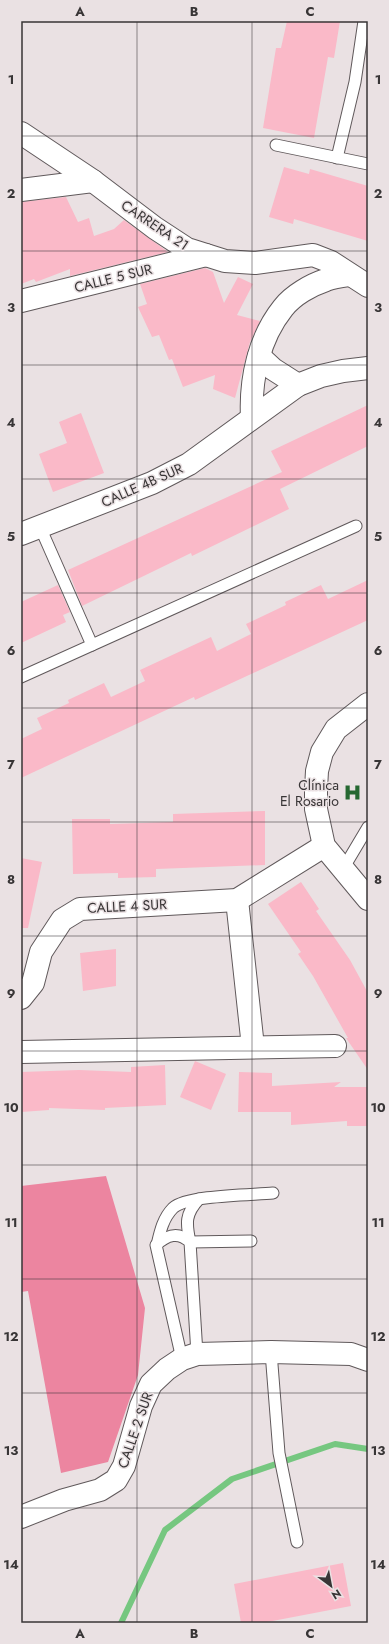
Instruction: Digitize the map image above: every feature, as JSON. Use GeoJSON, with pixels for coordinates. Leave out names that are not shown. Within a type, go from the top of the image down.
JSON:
{"type":"FeatureCollection","features":[{"type":"Feature","properties":{"kind":"street","name":"CARRERA 21"},"geometry":{"type":"LineString","coordinates":[[21,133],[93,181],[155,228],[187,249],[225,261],[255,263],[313,256],[331,262],[359,281]]}},
{"type":"Feature","properties":{"kind":"street"},"geometry":{"type":"LineString","coordinates":[[21,190],[93,181]]}},
{"type":"Feature","properties":{"kind":"street","name":"CALLE 5 SUR"},"geometry":{"type":"LineString","coordinates":[[21,301],[206,255]]}},
{"type":"Feature","properties":{"kind":"street"},"geometry":{"type":"LineString","coordinates":[[252,417],[251,398],[253,379],[259,356],[270,327],[284,306],[302,292],[327,279],[359,281]]}},
{"type":"Feature","properties":{"kind":"street"},"geometry":{"type":"LineString","coordinates":[[259,356],[273,369],[298,385]]}},
{"type":"Feature","properties":{"kind":"street","name":"CALLE 4B SUR"},"geometry":{"type":"LineString","coordinates":[[30,530],[152,483],[189,464],[298,385],[321,376],[343,371],[368,368]]}},
{"type":"Feature","properties":{"kind":"street"},"geometry":{"type":"LineString","coordinates":[[368,704],[336,729],[322,752],[317,772],[316,789],[317,814],[324,846],[368,899]]}},
{"type":"Feature","properties":{"kind":"street","name":"CALLE 4 SUR"},"geometry":{"type":"LineString","coordinates":[[21,998],[33,983],[41,952],[62,920],[80,909],[237,900],[324,846]]}},
{"type":"Feature","properties":{"kind":"street"},"geometry":{"type":"LineString","coordinates":[[237,900],[253,1047]]}},
{"type":"Feature","properties":{"kind":"street"},"geometry":{"type":"LineString","coordinates":[[21,1052],[334,1046]]}},
{"type":"Feature","properties":{"kind":"street"},"geometry":{"type":"LineString","coordinates":[[190,1357],[271,1352],[351,1354],[368,1360]]}},
{"type":"Feature","properties":{"kind":"street","name":"CALLE 2 SUR"},"geometry":{"type":"LineString","coordinates":[[21,1517],[64,1500],[100,1490],[116,1480],[124,1466],[141,1406],[151,1384],[167,1369],[190,1357]]}},
{"type":"Feature","properties":{"kind":"lane"},"geometry":{"type":"LineString","coordinates":[[337,158],[355,82],[364,21]]}},
{"type":"Feature","properties":{"kind":"lane"},"geometry":{"type":"LineString","coordinates":[[276,146],[368,164]]}},
{"type":"Feature","properties":{"kind":"lane"},"geometry":{"type":"LineString","coordinates":[[21,677],[356,526]]}},
{"type":"Feature","properties":{"kind":"lane"},"geometry":{"type":"LineString","coordinates":[[30,530],[92,645]]}},
{"type":"Feature","properties":{"kind":"lane"},"geometry":{"type":"LineString","coordinates":[[343,869],[368,827]]}},
{"type":"Feature","properties":{"kind":"lane"},"geometry":{"type":"LineString","coordinates":[[190,1357],[156,1245],[164,1220],[170,1211],[178,1204],[199,1199],[273,1193]]}},
{"type":"Feature","properties":{"kind":"lane"},"geometry":{"type":"LineString","coordinates":[[190,1357],[190,1242],[187,1223],[188,1215],[199,1199]]}},
{"type":"Feature","properties":{"kind":"lane"},"geometry":{"type":"LineString","coordinates":[[156,1245],[171,1235],[179,1235],[190,1242],[251,1241]]}},
{"type":"Feature","properties":{"kind":"lane"},"geometry":{"type":"LineString","coordinates":[[271,1352],[279,1453],[297,1542]]}},
{"type":"Feature","properties":{"kind":"shaded area"},"geometry":{"type":"Polygon","coordinates":[[[106,1176],[145,1308],[138,1375],[108,1462],[61,1473],[28,1291],[21,1292],[21,1186],[106,1176]]]}},
{"type":"Feature","properties":{"kind":"building"},"geometry":{"type":"Polygon","coordinates":[[[287,21],[340,21],[334,58],[328,57],[314,138],[263,128],[276,48],[281,48],[287,21]]]}},
{"type":"Feature","properties":{"kind":"building"},"geometry":{"type":"Polygon","coordinates":[[[284,167],[309,174],[310,169],[368,186],[368,241],[294,219],[293,224],[269,217],[284,167]]]}},
{"type":"Feature","properties":{"kind":"building"},"geometry":{"type":"Polygon","coordinates":[[[66,197],[78,222],[89,218],[94,236],[114,229],[124,220],[168,252],[70,276],[70,269],[36,282],[34,279],[21,284],[21,202],[66,197]]]}},
{"type":"Feature","properties":{"kind":"building"},"geometry":{"type":"Polygon","coordinates":[[[205,268],[213,272],[224,303],[238,277],[253,284],[237,315],[260,321],[250,342],[235,398],[213,389],[215,375],[183,387],[172,359],[169,360],[159,335],[152,337],[138,307],[147,304],[140,284],[205,268]]]}},
{"type":"Feature","properties":{"kind":"building"},"geometry":{"type":"Polygon","coordinates":[[[368,405],[368,446],[280,489],[289,509],[192,556],[191,553],[82,606],[68,570],[282,472],[271,451],[368,405]]]}},
{"type":"Feature","properties":{"kind":"building"},"geometry":{"type":"Polygon","coordinates":[[[81,413],[104,473],[53,492],[39,454],[67,443],[59,422],[81,413]]]}},
{"type":"Feature","properties":{"kind":"building"},"geometry":{"type":"Polygon","coordinates":[[[368,580],[368,620],[195,700],[194,697],[21,778],[21,739],[42,729],[37,718],[69,703],[68,700],[104,683],[111,697],[145,681],[140,670],[211,637],[217,651],[251,634],[246,624],[286,605],[285,602],[321,585],[328,599],[368,580]]]}},
{"type":"Feature","properties":{"kind":"building"},"geometry":{"type":"Polygon","coordinates":[[[58,585],[70,612],[63,615],[66,622],[21,643],[21,602],[58,585]]]}},
{"type":"Feature","properties":{"kind":"building"},"geometry":{"type":"Polygon","coordinates":[[[265,811],[265,865],[156,869],[156,877],[118,878],[118,873],[73,874],[72,819],[110,819],[110,824],[173,822],[173,814],[265,811]]]}},
{"type":"Feature","properties":{"kind":"building"},"geometry":{"type":"Polygon","coordinates":[[[21,858],[42,862],[28,928],[21,928],[21,858]]]}},
{"type":"Feature","properties":{"kind":"building"},"geometry":{"type":"Polygon","coordinates":[[[301,882],[319,909],[316,911],[350,960],[368,993],[368,1070],[346,1038],[348,1038],[313,976],[298,954],[301,952],[268,904],[301,882]]]}},
{"type":"Feature","properties":{"kind":"building"},"geometry":{"type":"Polygon","coordinates":[[[116,949],[116,986],[83,991],[80,953],[116,949]]]}},
{"type":"Feature","properties":{"kind":"building"},"geometry":{"type":"Polygon","coordinates":[[[195,1061],[226,1074],[211,1110],[180,1097],[195,1061]]]}},
{"type":"Feature","properties":{"kind":"building"},"geometry":{"type":"Polygon","coordinates":[[[165,1065],[166,1105],[105,1108],[105,1110],[49,1108],[49,1110],[21,1112],[21,1072],[79,1070],[131,1072],[131,1067],[165,1065]]]}},
{"type":"Feature","properties":{"kind":"building"},"geometry":{"type":"Polygon","coordinates":[[[239,1072],[272,1073],[272,1086],[341,1082],[334,1087],[368,1087],[368,1126],[347,1126],[347,1121],[291,1125],[291,1112],[238,1112],[239,1072]]]}},
{"type":"Feature","properties":{"kind":"building"},"geometry":{"type":"Polygon","coordinates":[[[343,1563],[351,1606],[262,1623],[241,1623],[234,1584],[343,1563]]]}},
{"type":"Feature","properties":{"kind":"waterway"},"geometry":{"type":"LineString","coordinates":[[121,1623],[165,1530],[232,1479],[335,1444],[368,1449]]}},
{"type":"Feature","properties":{"kind":"place","name":"Clínica El Rosario"},"geometry":{"type":"Point","coordinates":[352,793]}}]}
